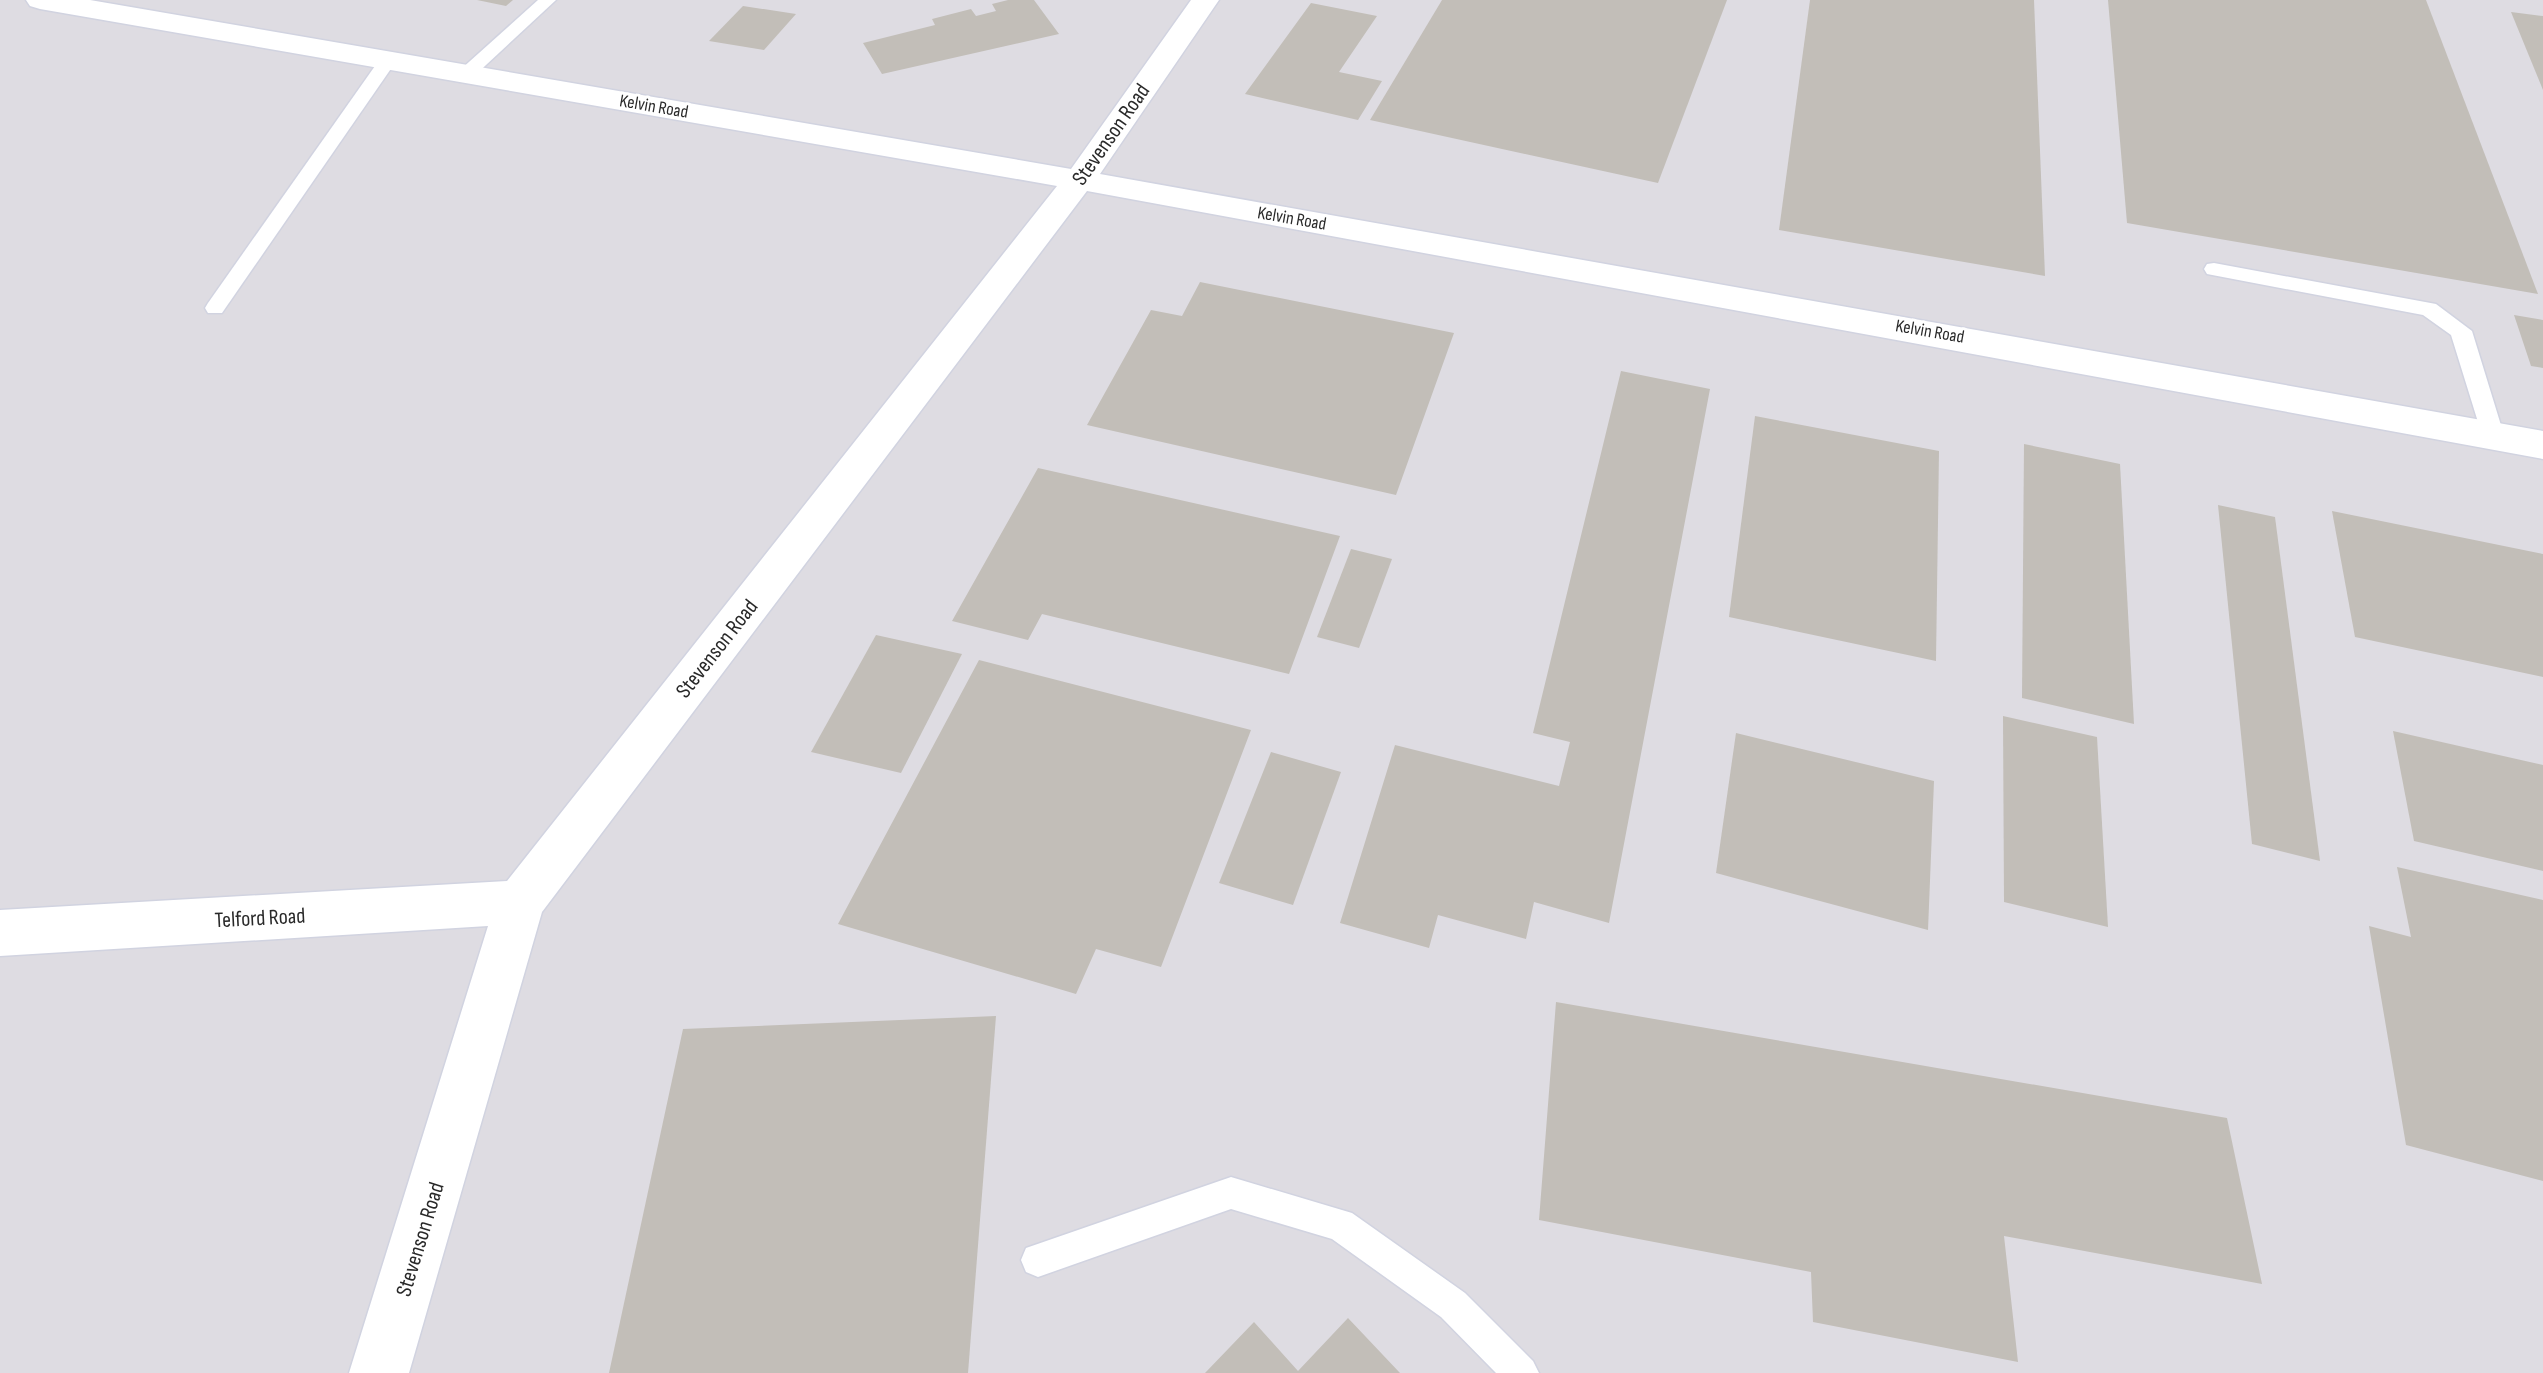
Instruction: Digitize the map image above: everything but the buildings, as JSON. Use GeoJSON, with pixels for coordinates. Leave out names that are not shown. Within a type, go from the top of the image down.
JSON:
{"type":"FeatureCollection","features":[{"type":"Feature","properties":{"kind":"street","name":"Kelvin Road"},"geometry":{"type":"LineString","coordinates":[[40,0],[1079,180],[2543,445]]}},
{"type":"Feature","properties":{"kind":"street","name":"Stevenson Road"},"geometry":{"type":"LineString","coordinates":[[379,1373],[520,902],[1079,180],[1205,0]]}},
{"type":"Feature","properties":{"kind":"street","name":"Telford Road"},"geometry":{"type":"LineString","coordinates":[[0,933],[520,902]]}},
{"type":"Feature","properties":{"kind":"lane"},"geometry":{"type":"LineString","coordinates":[[466,74],[548,0]]}},
{"type":"Feature","properties":{"kind":"lane"},"geometry":{"type":"LineString","coordinates":[[215,308],[388,60]]}},
{"type":"Feature","properties":{"kind":"lane"},"geometry":{"type":"LineString","coordinates":[[2214,269],[2429,309],[2461,331],[2493,435]]}},
{"type":"Feature","properties":{"kind":"lane"},"geometry":{"type":"LineString","coordinates":[[1038,1260],[1231,1193],[1340,1225],[1453,1305],[1521,1373]]}},
{"type":"Feature","properties":{"kind":"shaded area"},"geometry":{"type":"Polygon","coordinates":[[[0,0],[2543,0],[2543,1373],[0,1373],[0,0]]]}}]}
